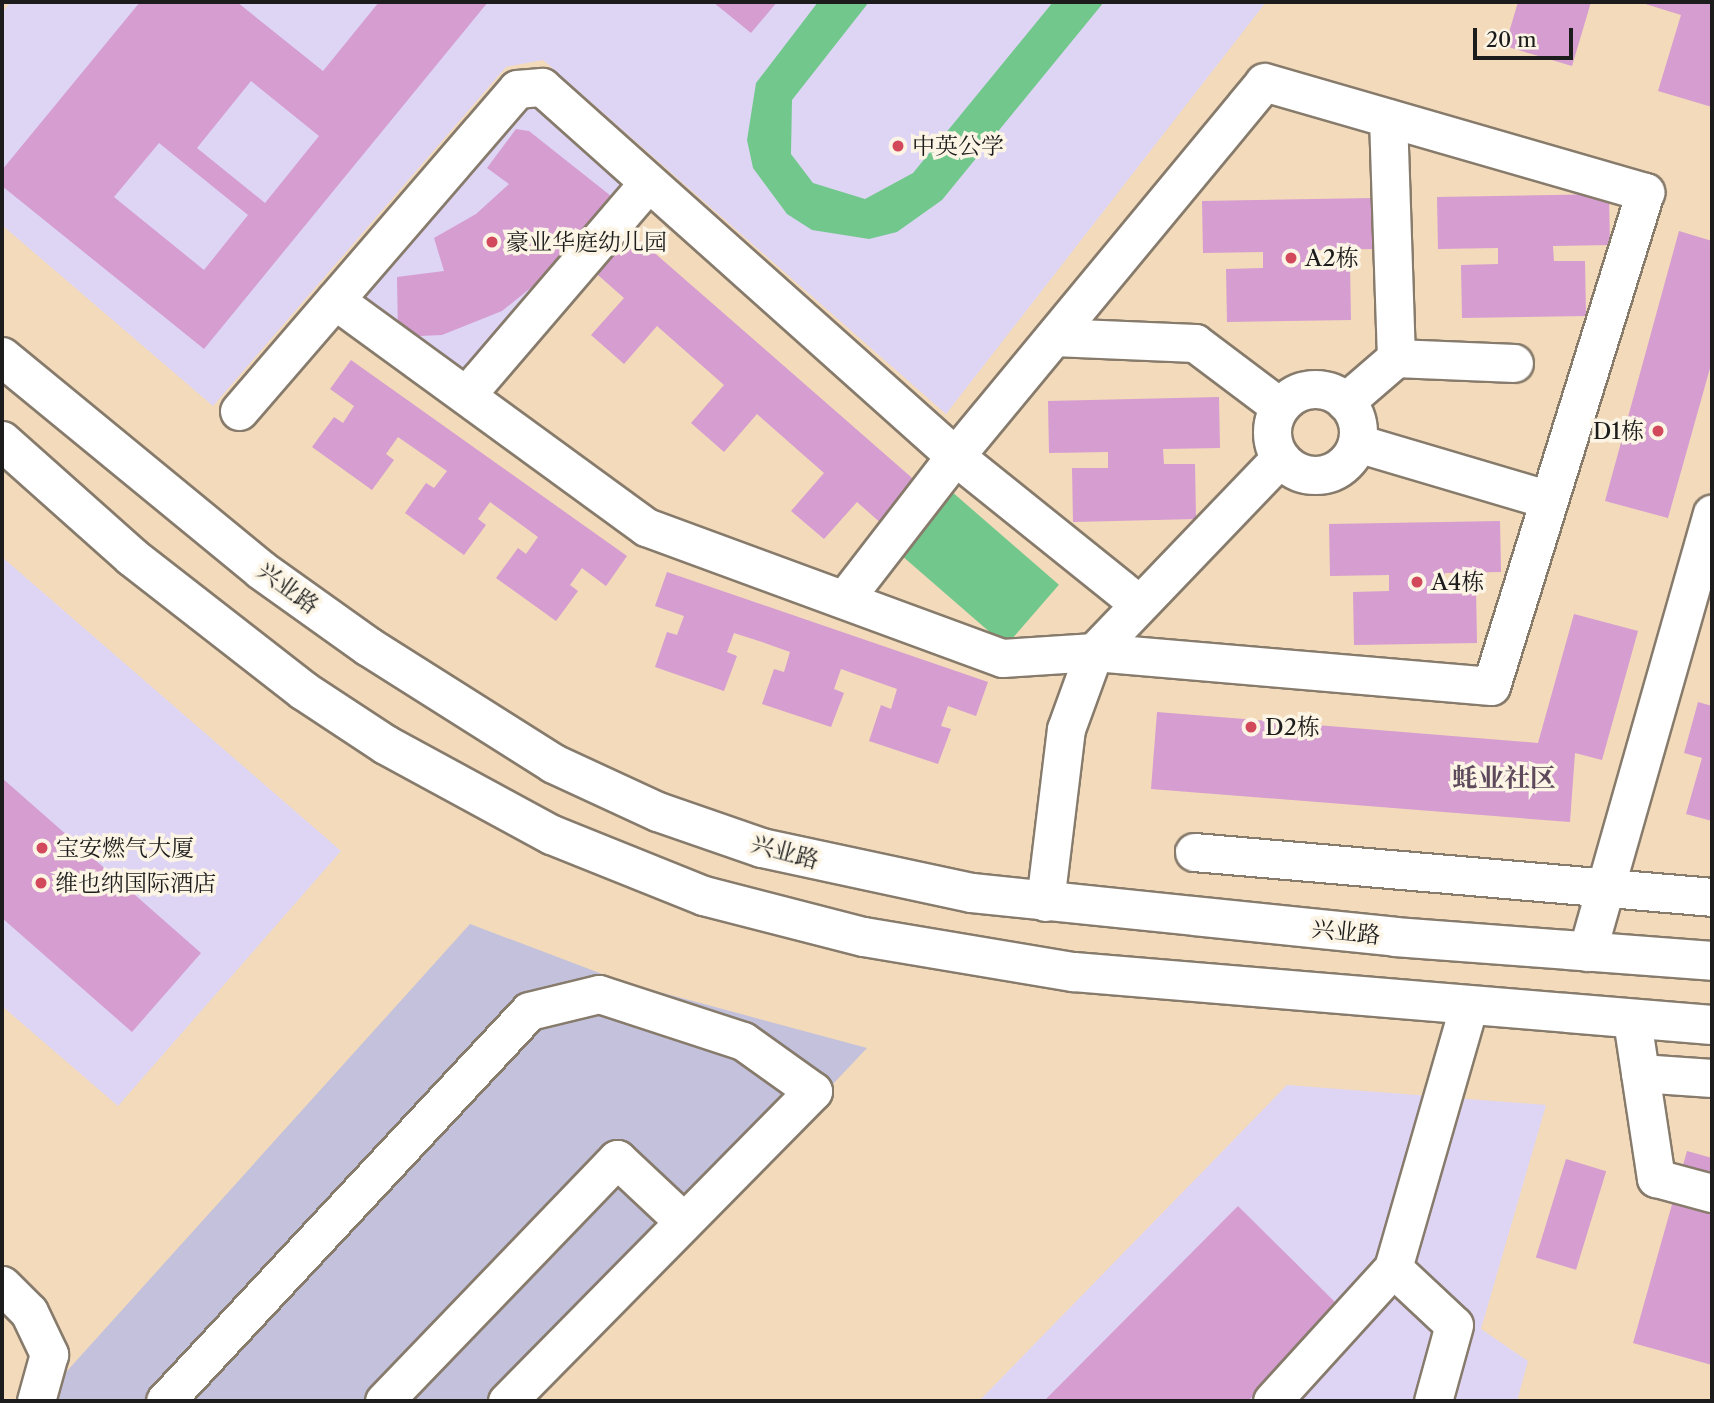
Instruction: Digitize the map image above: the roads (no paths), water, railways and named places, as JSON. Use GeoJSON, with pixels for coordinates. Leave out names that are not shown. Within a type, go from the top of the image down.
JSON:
{"type":"FeatureCollection","features":[{"type":"Feature","properties":{"kind":"main road","name":"兴业路"},"geometry":{"type":"LineString","coordinates":[[2,358],[261,570],[554,764],[658,812],[762,848],[881,876],[1045,902],[1712,961]]}},
{"type":"Feature","properties":{"kind":"main road"},"geometry":{"type":"LineString","coordinates":[[2,442],[132,557],[304,691],[467,792],[656,878],[792,922],[950,955],[1184,984],[1712,1025]]}},
{"type":"Feature","properties":{"kind":"street"},"geometry":{"type":"LineString","coordinates":[[335,300],[646,527],[846,597],[1002,658],[1094,652],[1491,686],[1645,192],[1264,82],[955,457],[846,597]]}},
{"type":"Feature","properties":{"kind":"street"},"geometry":{"type":"LineString","coordinates":[[239,411],[517,89],[542,88],[955,457],[1139,604]]}},
{"type":"Feature","properties":{"kind":"street"},"geometry":{"type":"LineString","coordinates":[[1388,118],[1396,358]]}},
{"type":"Feature","properties":{"kind":"street"},"geometry":{"type":"LineString","coordinates":[[467,394],[648,183]]}},
{"type":"Feature","properties":{"kind":"street"},"geometry":{"type":"LineString","coordinates":[[1054,337],[1195,343],[1280,407]]}},
{"type":"Feature","properties":{"kind":"street"},"geometry":{"type":"LineString","coordinates":[[1345,402],[1396,358],[1514,363]]}},
{"type":"Feature","properties":{"kind":"street"},"geometry":{"type":"LineString","coordinates":[[1318,389],[1345,402],[1358,428],[1357,443],[1351,457],[1328,473],[1302,474],[1280,458],[1271,432],[1280,407],[1290,396],[1318,389]]}},
{"type":"Feature","properties":{"kind":"street"},"geometry":{"type":"LineString","coordinates":[[1357,443],[1549,500]]}},
{"type":"Feature","properties":{"kind":"street"},"geometry":{"type":"LineString","coordinates":[[1045,902],[1066,729],[1094,652],[1280,458]]}},
{"type":"Feature","properties":{"kind":"street"},"geometry":{"type":"LineString","coordinates":[[1587,952],[1712,513]]}},
{"type":"Feature","properties":{"kind":"street"},"geometry":{"type":"LineString","coordinates":[[1194,852],[1712,897]]}},
{"type":"Feature","properties":{"kind":"street"},"geometry":{"type":"LineString","coordinates":[[164,1401],[529,1011],[599,994],[743,1041],[813,1091],[507,1401]]}},
{"type":"Feature","properties":{"kind":"street"},"geometry":{"type":"LineString","coordinates":[[1272,1401],[1393,1268],[1468,1007]]}},
{"type":"Feature","properties":{"kind":"street"},"geometry":{"type":"LineString","coordinates":[[1632,1020],[1656,1178],[1712,1193]]}},
{"type":"Feature","properties":{"kind":"street"},"geometry":{"type":"LineString","coordinates":[[1640,1073],[1712,1078]]}},
{"type":"Feature","properties":{"kind":"street"},"geometry":{"type":"LineString","coordinates":[[384,1401],[617,1159],[683,1221]]}},
{"type":"Feature","properties":{"kind":"street"},"geometry":{"type":"LineString","coordinates":[[1393,1268],[1454,1325],[1433,1401]]}},
{"type":"Feature","properties":{"kind":"street"},"geometry":{"type":"LineString","coordinates":[[2,1285],[29,1312],[48,1354],[36,1401]]}},
{"type":"Feature","properties":{"kind":"place","name":"中英公学"},"geometry":{"type":"Point","coordinates":[898,146]}},
{"type":"Feature","properties":{"kind":"place","name":"豪业华庭幼儿园"},"geometry":{"type":"Point","coordinates":[492,242]}},
{"type":"Feature","properties":{"kind":"place","name":"A2栋"},"geometry":{"type":"Point","coordinates":[1291,258]}},
{"type":"Feature","properties":{"kind":"place","name":"D1栋"},"geometry":{"type":"Point","coordinates":[1658,431]}},
{"type":"Feature","properties":{"kind":"place","name":"A4栋"},"geometry":{"type":"Point","coordinates":[1417,582]}},
{"type":"Feature","properties":{"kind":"place","name":"D2栋"},"geometry":{"type":"Point","coordinates":[1251,727]}},
{"type":"Feature","properties":{"kind":"place","name":"宝安燃气大厦"},"geometry":{"type":"Point","coordinates":[42,848]}},
{"type":"Feature","properties":{"kind":"place","name":"维也纳国际酒店"},"geometry":{"type":"Point","coordinates":[41,883]}},
{"type":"Feature","properties":{"kind":"district","name":"蚝业社区"},"geometry":{"type":"Point","coordinates":[1504,779]}}]}
